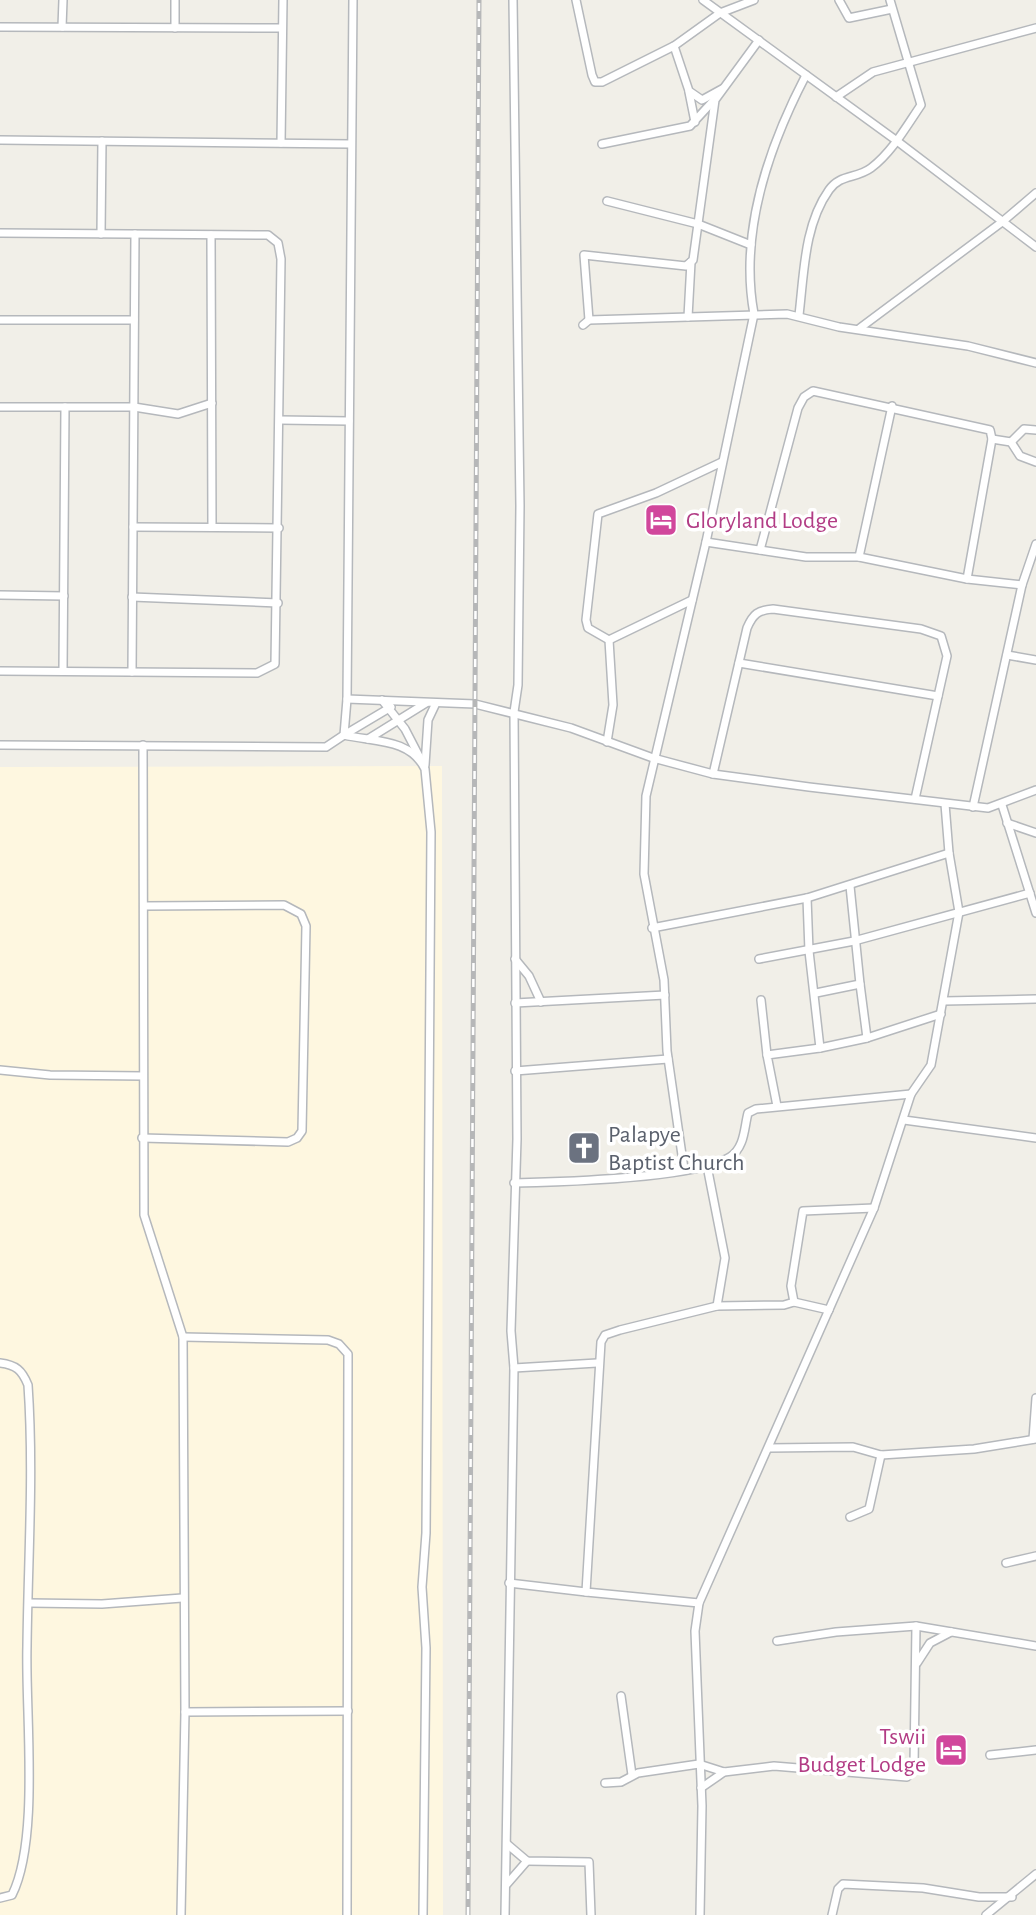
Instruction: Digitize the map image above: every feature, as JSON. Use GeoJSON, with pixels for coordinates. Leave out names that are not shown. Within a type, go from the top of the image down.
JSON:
{"type":"FeatureCollection","features":[{"type":"Feature","properties":{"kind":"street"},"geometry":{"type":"LineString","coordinates":[[62,27],[63,0]]}},
{"type":"Feature","properties":{"kind":"street"},"geometry":{"type":"LineString","coordinates":[[175,0],[175,28]]}},
{"type":"Feature","properties":{"kind":"street"},"geometry":{"type":"LineString","coordinates":[[281,143],[283,0]]}},
{"type":"Feature","properties":{"kind":"street"},"geometry":{"type":"LineString","coordinates":[[344,735],[347,699],[353,0]]}},
{"type":"Feature","properties":{"kind":"street"},"geometry":{"type":"LineString","coordinates":[[505,1915],[514,1368],[511,1331],[517,1139],[514,712],[518,685],[520,506],[513,0]]}},
{"type":"Feature","properties":{"kind":"street"},"geometry":{"type":"LineString","coordinates":[[576,0],[595,82],[616,76],[674,47],[720,13],[754,0]]}},
{"type":"Feature","properties":{"kind":"street"},"geometry":{"type":"LineString","coordinates":[[703,0],[897,141],[1036,247]]}},
{"type":"Feature","properties":{"kind":"street"},"geometry":{"type":"LineString","coordinates":[[839,0],[849,18],[892,9]]}},
{"type":"Feature","properties":{"kind":"street"},"geometry":{"type":"LineString","coordinates":[[799,315],[814,219],[830,189],[841,178],[870,169],[897,141],[921,105],[890,0]]}},
{"type":"Feature","properties":{"kind":"street"},"geometry":{"type":"LineString","coordinates":[[0,27],[282,28]]}},
{"type":"Feature","properties":{"kind":"street"},"geometry":{"type":"LineString","coordinates":[[836,97],[873,72],[1036,28]]}},
{"type":"Feature","properties":{"kind":"street"},"geometry":{"type":"LineString","coordinates":[[602,144],[695,122],[726,87],[759,40]]}},
{"type":"Feature","properties":{"kind":"street"},"geometry":{"type":"LineString","coordinates":[[674,47],[689,92],[695,122]]}},
{"type":"Feature","properties":{"kind":"street"},"geometry":{"type":"LineString","coordinates":[[684,1169],[668,1059],[665,995],[652,928],[643,848],[653,758],[706,542],[754,314],[749,288],[751,245],[772,146],[806,75]]}},
{"type":"Feature","properties":{"kind":"street"},"geometry":{"type":"LineString","coordinates":[[689,92],[702,100],[726,87]]}},
{"type":"Feature","properties":{"kind":"street"},"geometry":{"type":"LineString","coordinates":[[688,317],[691,262],[715,100]]}},
{"type":"Feature","properties":{"kind":"street"},"geometry":{"type":"LineString","coordinates":[[0,140],[351,144]]}},
{"type":"Feature","properties":{"kind":"street"},"geometry":{"type":"LineString","coordinates":[[101,234],[102,141]]}},
{"type":"Feature","properties":{"kind":"street"},"geometry":{"type":"LineString","coordinates":[[860,328],[1002,222],[1036,193]]}},
{"type":"Feature","properties":{"kind":"street"},"geometry":{"type":"LineString","coordinates":[[607,201],[698,224],[751,245]]}},
{"type":"Feature","properties":{"kind":"street"},"geometry":{"type":"LineString","coordinates":[[0,233],[268,235],[275,239],[280,247],[278,655],[275,664],[266,672],[0,671]]}},
{"type":"Feature","properties":{"kind":"street"},"geometry":{"type":"LineString","coordinates":[[132,672],[135,234]]}},
{"type":"Feature","properties":{"kind":"street"},"geometry":{"type":"LineString","coordinates":[[211,235],[212,527]]}},
{"type":"Feature","properties":{"kind":"street"},"geometry":{"type":"LineString","coordinates":[[691,262],[686,266],[584,256],[586,323],[754,314],[799,315],[839,327],[968,346],[1036,363]]}},
{"type":"Feature","properties":{"kind":"street"},"geometry":{"type":"LineString","coordinates":[[0,320],[134,320]]}},
{"type":"Feature","properties":{"kind":"street"},"geometry":{"type":"LineString","coordinates":[[760,550],[798,408],[804,397],[813,391],[985,427],[993,433],[967,579]]}},
{"type":"Feature","properties":{"kind":"street"},"geometry":{"type":"LineString","coordinates":[[0,407],[134,407],[178,414],[212,403]]}},
{"type":"Feature","properties":{"kind":"street"},"geometry":{"type":"LineString","coordinates":[[859,557],[892,406]]}},
{"type":"Feature","properties":{"kind":"street"},"geometry":{"type":"LineString","coordinates":[[63,671],[65,407]]}},
{"type":"Feature","properties":{"kind":"street"},"geometry":{"type":"LineString","coordinates":[[280,419],[349,421]]}},
{"type":"Feature","properties":{"kind":"street"},"geometry":{"type":"LineString","coordinates":[[1011,442],[1024,429],[1036,429]]}},
{"type":"Feature","properties":{"kind":"street"},"geometry":{"type":"LineString","coordinates":[[992,439],[1011,442],[1020,456],[1036,462]]}},
{"type":"Feature","properties":{"kind":"street"},"geometry":{"type":"LineString","coordinates":[[608,640],[588,628],[586,620],[598,514],[656,493],[722,462]]}},
{"type":"Feature","properties":{"kind":"street"},"geometry":{"type":"LineString","coordinates":[[133,527],[279,528]]}},
{"type":"Feature","properties":{"kind":"street"},"geometry":{"type":"LineString","coordinates":[[706,542],[806,556],[859,557],[967,579],[1022,585]]}},
{"type":"Feature","properties":{"kind":"street"},"geometry":{"type":"LineString","coordinates":[[973,807],[1022,585],[1036,544]]}},
{"type":"Feature","properties":{"kind":"street"},"geometry":{"type":"LineString","coordinates":[[0,595],[64,596]]}},
{"type":"Feature","properties":{"kind":"street"},"geometry":{"type":"LineString","coordinates":[[132,597],[278,603]]}},
{"type":"Feature","properties":{"kind":"street"},"geometry":{"type":"LineString","coordinates":[[608,640],[692,600]]}},
{"type":"Feature","properties":{"kind":"street"},"geometry":{"type":"LineString","coordinates":[[713,774],[747,628],[753,615],[761,610],[921,629],[942,636],[946,646],[915,799]]}},
{"type":"Feature","properties":{"kind":"street"},"geometry":{"type":"LineString","coordinates":[[607,742],[613,705],[608,640]]}},
{"type":"Feature","properties":{"kind":"street"},"geometry":{"type":"LineString","coordinates":[[1007,655],[1036,660]]}},
{"type":"Feature","properties":{"kind":"street"},"geometry":{"type":"LineString","coordinates":[[739,663],[938,695]]}},
{"type":"Feature","properties":{"kind":"street"},"geometry":{"type":"LineString","coordinates":[[347,699],[475,704],[514,712],[653,758],[713,774],[973,807],[1002,805],[1036,790]]}},
{"type":"Feature","properties":{"kind":"street"},"geometry":{"type":"LineString","coordinates":[[382,700],[399,720],[425,769]]}},
{"type":"Feature","properties":{"kind":"street"},"geometry":{"type":"LineString","coordinates":[[0,745],[326,747],[402,701]]}},
{"type":"Feature","properties":{"kind":"street"},"geometry":{"type":"LineString","coordinates":[[367,740],[426,702]]}},
{"type":"Feature","properties":{"kind":"street"},"geometry":{"type":"LineString","coordinates":[[423,1915],[426,1648],[422,1587],[426,1533],[431,832],[425,769],[428,720],[436,702]]}},
{"type":"Feature","properties":{"kind":"street"},"geometry":{"type":"LineString","coordinates":[[344,735],[389,742],[411,750],[421,760]]}},
{"type":"Feature","properties":{"kind":"street"},"geometry":{"type":"LineString","coordinates":[[143,746],[142,1138],[146,1224],[183,1337],[184,1712],[181,1915]]}},
{"type":"Feature","properties":{"kind":"street"},"geometry":{"type":"LineString","coordinates":[[700,1915],[701,1788],[695,1631],[699,1603],[874,1208],[911,1094],[931,1065],[959,912],[948,853],[945,804]]}},
{"type":"Feature","properties":{"kind":"street"},"geometry":{"type":"LineString","coordinates":[[1002,805],[1036,913]]}},
{"type":"Feature","properties":{"kind":"street"},"geometry":{"type":"LineString","coordinates":[[1007,823],[1036,833]]}},
{"type":"Feature","properties":{"kind":"street"},"geometry":{"type":"LineString","coordinates":[[652,928],[807,898],[948,853]]}},
{"type":"Feature","properties":{"kind":"street"},"geometry":{"type":"LineString","coordinates":[[850,886],[854,942],[867,1038]]}},
{"type":"Feature","properties":{"kind":"street"},"geometry":{"type":"LineString","coordinates":[[760,959],[854,942],[1030,892]]}},
{"type":"Feature","properties":{"kind":"street"},"geometry":{"type":"LineString","coordinates":[[807,898],[809,951],[816,993],[820,1048]]}},
{"type":"Feature","properties":{"kind":"street"},"geometry":{"type":"LineString","coordinates":[[142,1138],[288,1142],[297,1138],[302,1131],[306,926],[301,914],[284,905],[144,905]]}},
{"type":"Feature","properties":{"kind":"street"},"geometry":{"type":"LineString","coordinates":[[515,959],[529,976],[541,1002]]}},
{"type":"Feature","properties":{"kind":"street"},"geometry":{"type":"LineString","coordinates":[[816,993],[860,984]]}},
{"type":"Feature","properties":{"kind":"street"},"geometry":{"type":"LineString","coordinates":[[515,1003],[665,995]]}},
{"type":"Feature","properties":{"kind":"street"},"geometry":{"type":"LineString","coordinates":[[944,1001],[1036,999]]}},
{"type":"Feature","properties":{"kind":"street"},"geometry":{"type":"LineString","coordinates":[[761,1000],[767,1055],[777,1105]]}},
{"type":"Feature","properties":{"kind":"street"},"geometry":{"type":"LineString","coordinates":[[767,1055],[867,1038],[941,1014]]}},
{"type":"Feature","properties":{"kind":"street"},"geometry":{"type":"LineString","coordinates":[[515,1071],[668,1059]]}},
{"type":"Feature","properties":{"kind":"street"},"geometry":{"type":"LineString","coordinates":[[0,1070],[50,1075],[143,1076]]}},
{"type":"Feature","properties":{"kind":"street"},"geometry":{"type":"LineString","coordinates":[[514,1183],[615,1177],[707,1166],[730,1156],[741,1144],[748,1113],[777,1105],[911,1094]]}},
{"type":"Feature","properties":{"kind":"street"},"geometry":{"type":"LineString","coordinates":[[904,1120],[1036,1138]]}},
{"type":"Feature","properties":{"kind":"street"},"geometry":{"type":"LineString","coordinates":[[707,1166],[725,1258],[717,1306]]}},
{"type":"Feature","properties":{"kind":"street"},"geometry":{"type":"LineString","coordinates":[[794,1301],[790,1286],[803,1211],[874,1208]]}},
{"type":"Feature","properties":{"kind":"street"},"geometry":{"type":"LineString","coordinates":[[586,1592],[594,1490],[597,1363],[605,1335],[717,1306],[773,1306],[794,1301],[829,1310]]}},
{"type":"Feature","properties":{"kind":"street"},"geometry":{"type":"LineString","coordinates":[[183,1337],[328,1340],[339,1344],[348,1354],[347,1915]]}},
{"type":"Feature","properties":{"kind":"street"},"geometry":{"type":"LineString","coordinates":[[0,1363],[12,1365],[22,1372],[28,1385],[29,1604],[26,1645],[27,1835],[19,1881],[12,1895],[0,1898]]}},
{"type":"Feature","properties":{"kind":"street"},"geometry":{"type":"LineString","coordinates":[[514,1368],[597,1363]]}},
{"type":"Feature","properties":{"kind":"street"},"geometry":{"type":"LineString","coordinates":[[769,1448],[853,1447],[881,1455],[974,1449],[1035,1439],[1036,1398]]}},
{"type":"Feature","properties":{"kind":"street"},"geometry":{"type":"LineString","coordinates":[[850,1517],[869,1509],[881,1455]]}},
{"type":"Feature","properties":{"kind":"street"},"geometry":{"type":"LineString","coordinates":[[1006,1563],[1036,1556]]}},
{"type":"Feature","properties":{"kind":"street"},"geometry":{"type":"LineString","coordinates":[[509,1583],[699,1603]]}},
{"type":"Feature","properties":{"kind":"street"},"geometry":{"type":"LineString","coordinates":[[29,1604],[102,1604],[182,1598]]}},
{"type":"Feature","properties":{"kind":"street"},"geometry":{"type":"LineString","coordinates":[[606,1783],[621,1782],[632,1775],[699,1764],[724,1772],[774,1766],[907,1777],[914,1765],[916,1626]]}},
{"type":"Feature","properties":{"kind":"street"},"geometry":{"type":"LineString","coordinates":[[777,1641],[836,1632],[916,1626],[1036,1646]]}},
{"type":"Feature","properties":{"kind":"street"},"geometry":{"type":"LineString","coordinates":[[915,1666],[930,1643],[943,1634],[955,1631]]}},
{"type":"Feature","properties":{"kind":"street"},"geometry":{"type":"LineString","coordinates":[[621,1696],[632,1775]]}},
{"type":"Feature","properties":{"kind":"street"},"geometry":{"type":"LineString","coordinates":[[184,1712],[348,1711]]}},
{"type":"Feature","properties":{"kind":"street"},"geometry":{"type":"LineString","coordinates":[[989,1755],[1036,1750]]}},
{"type":"Feature","properties":{"kind":"street"},"geometry":{"type":"LineString","coordinates":[[701,1788],[724,1772]]}},
{"type":"Feature","properties":{"kind":"street"},"geometry":{"type":"LineString","coordinates":[[507,1844],[527,1861],[589,1862],[591,1915]]}},
{"type":"Feature","properties":{"kind":"street"},"geometry":{"type":"LineString","coordinates":[[506,1884],[527,1861]]}},
{"type":"Feature","properties":{"kind":"street"},"geometry":{"type":"LineString","coordinates":[[986,1915],[1012,1897],[1036,1874]]}},
{"type":"Feature","properties":{"kind":"street"},"geometry":{"type":"LineString","coordinates":[[832,1915],[838,1889],[843,1884],[923,1888],[979,1897],[1012,1897]]}},
{"type":"Feature","properties":{"kind":"shaded area"},"geometry":{"type":"Polygon","coordinates":[[[442,766],[443,1915],[0,1915],[0,767],[442,766]]]}},
{"type":"Feature","properties":{"kind":"railway"},"geometry":{"type":"LineString","coordinates":[[468,1915],[479,0]]}},
{"type":"Feature","properties":{"kind":"place","name":"Gloryland Lodge"},"geometry":{"type":"Point","coordinates":[661,520]}},
{"type":"Feature","properties":{"kind":"place","name":"Palapye Baptist Church"},"geometry":{"type":"Point","coordinates":[584,1148]}},
{"type":"Feature","properties":{"kind":"place","name":"Tswii Budget Lodge"},"geometry":{"type":"Point","coordinates":[951,1750]}}]}
